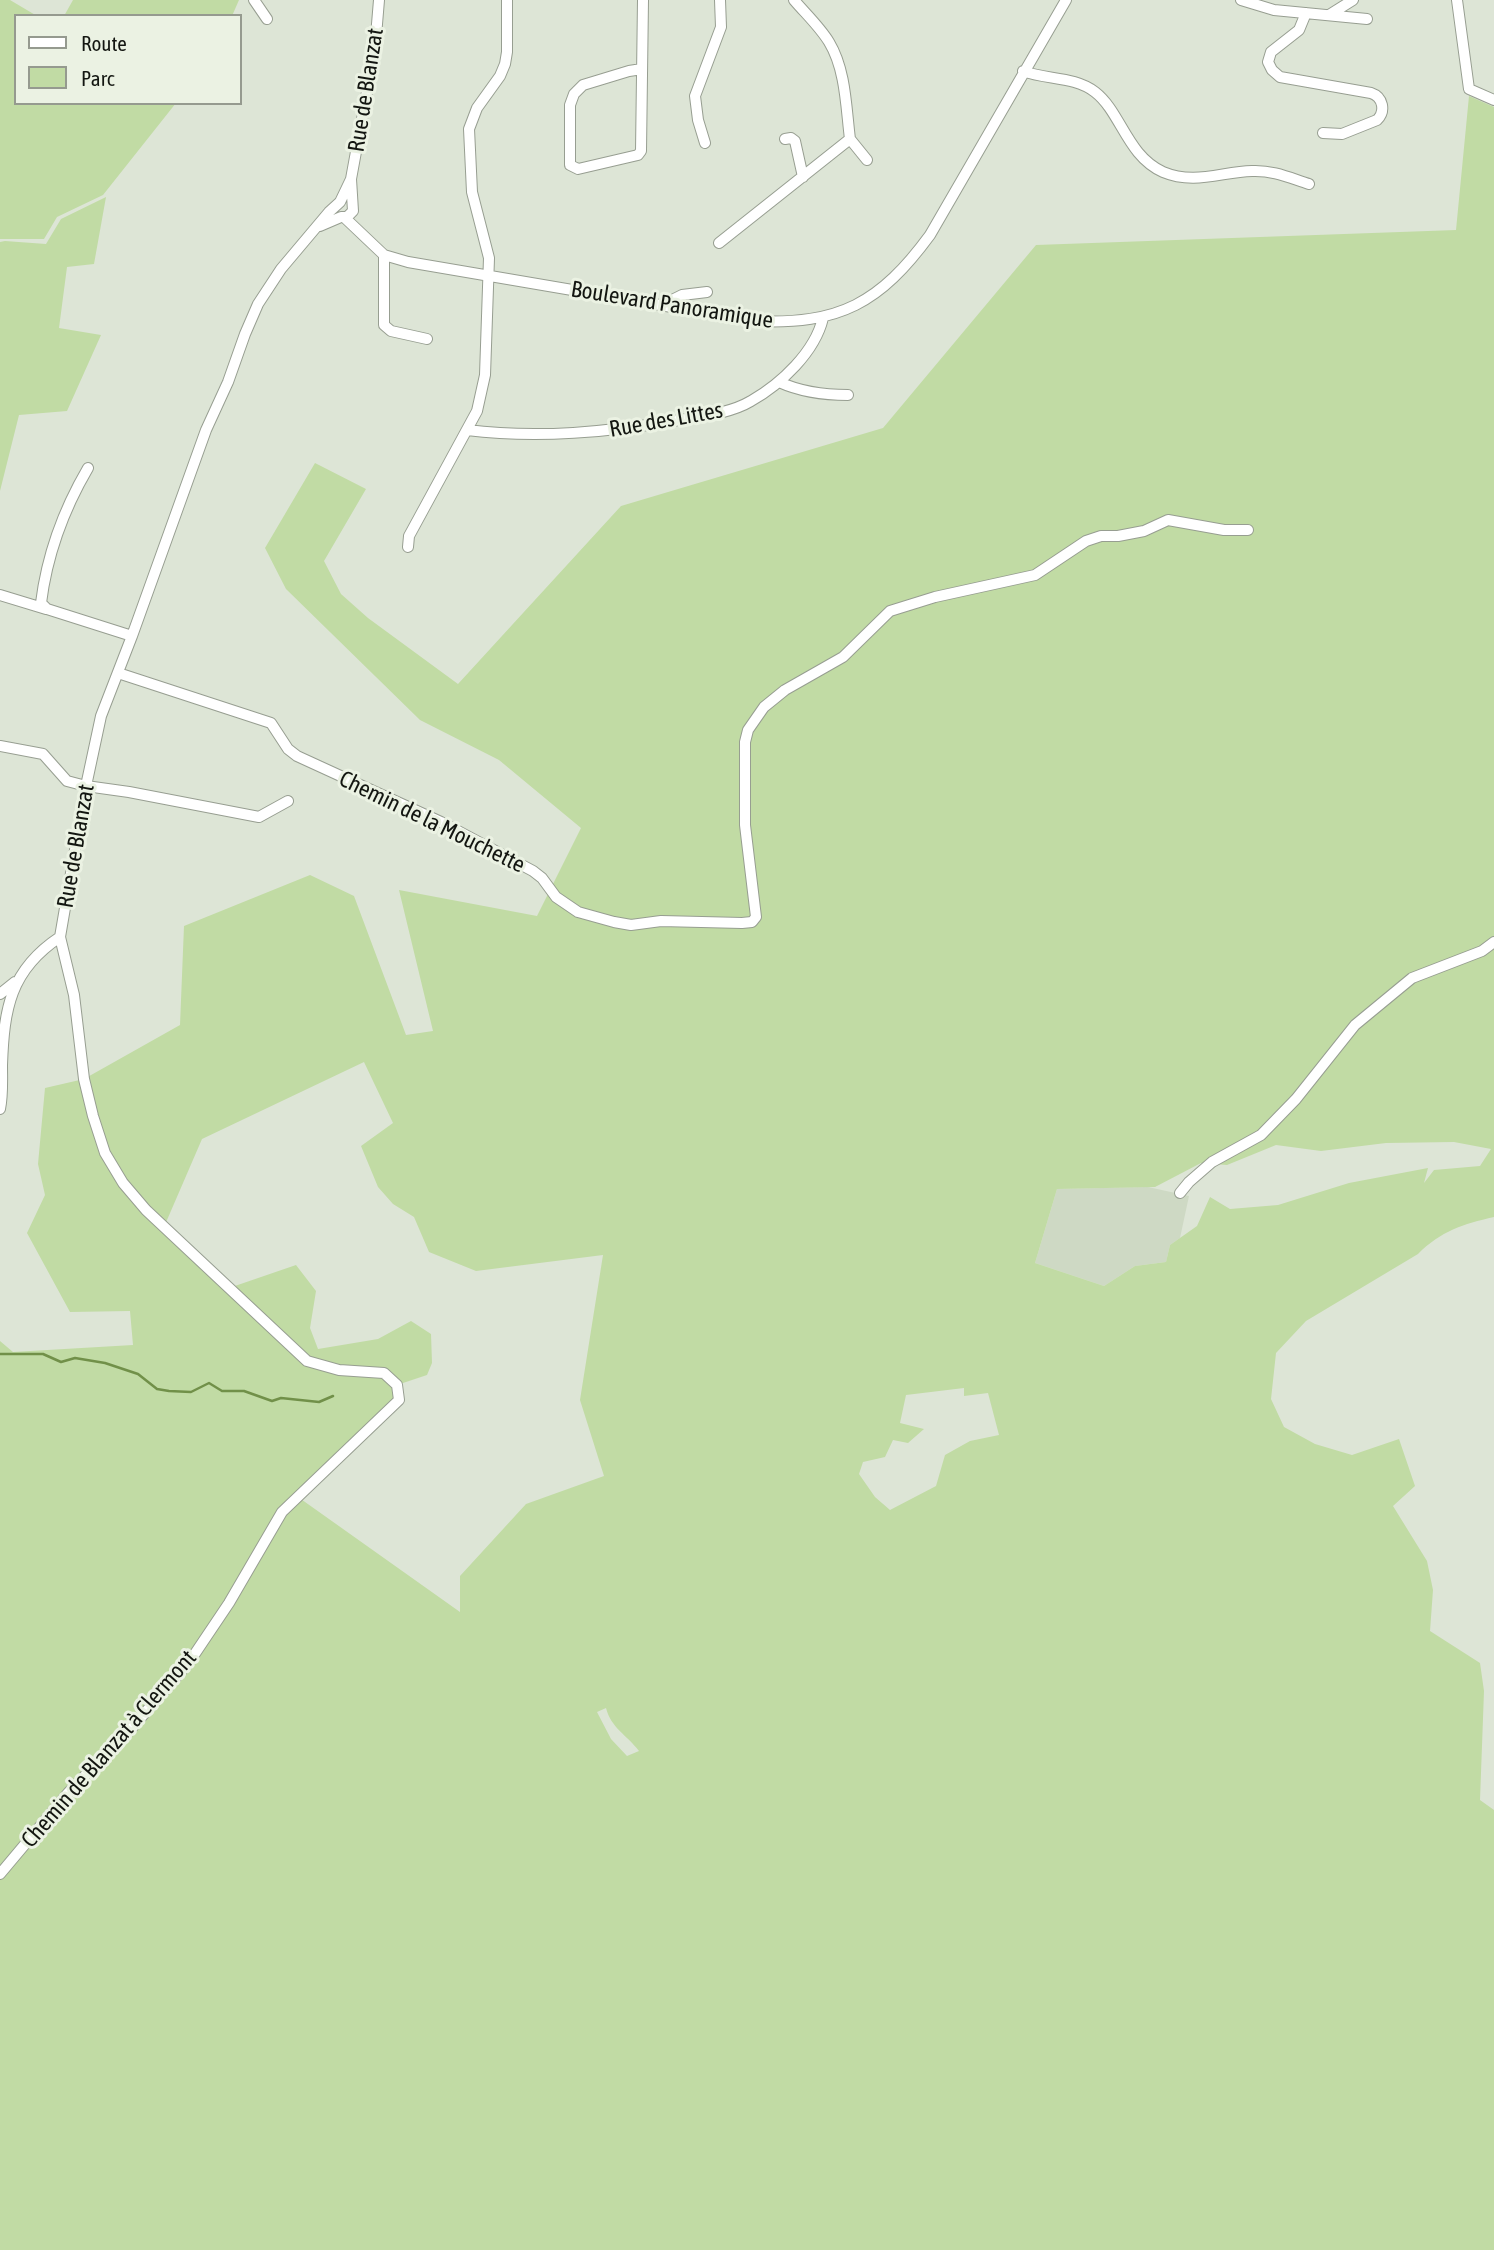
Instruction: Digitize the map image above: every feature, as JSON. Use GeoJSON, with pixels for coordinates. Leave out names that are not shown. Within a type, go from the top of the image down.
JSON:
{"type":"FeatureCollection","features":[{"type":"Feature","properties":{"kind":"street"},"geometry":{"type":"LineString","coordinates":[[254,0],[267,19]]}},
{"type":"Feature","properties":{"kind":"street","name":"Rue de Blanzat"},"geometry":{"type":"LineString","coordinates":[[372,1372],[339,1370],[307,1361],[146,1210],[123,1183],[105,1153],[93,1116],[84,1079],[75,995],[60,936],[101,716],[206,430],[254,314],[281,269],[330,212],[340,211],[351,179],[375,48],[379,0]]}},
{"type":"Feature","properties":{"kind":"street"},"geometry":{"type":"LineString","coordinates":[[408,547],[409,536],[477,411],[485,375],[489,258],[472,192],[469,129],[477,108],[500,76],[505,64],[507,0]]}},
{"type":"Feature","properties":{"kind":"street"},"geometry":{"type":"LineString","coordinates":[[642,69],[583,85],[575,94],[570,105],[570,165],[578,169],[638,155],[641,151],[643,0]]}},
{"type":"Feature","properties":{"kind":"street"},"geometry":{"type":"LineString","coordinates":[[705,143],[695,96],[721,27],[720,0]]}},
{"type":"Feature","properties":{"kind":"street"},"geometry":{"type":"LineString","coordinates":[[794,0],[829,42],[841,76],[850,139],[867,160]]}},
{"type":"Feature","properties":{"kind":"street","name":"Boulevard Panoramique"},"geometry":{"type":"LineString","coordinates":[[384,255],[408,262],[754,321],[779,323],[823,318],[867,298],[893,280],[910,262],[930,235],[1066,0]]}},
{"type":"Feature","properties":{"kind":"street"},"geometry":{"type":"LineString","coordinates":[[1241,0],[1274,10],[1367,19]]}},
{"type":"Feature","properties":{"kind":"street"},"geometry":{"type":"LineString","coordinates":[[1328,15],[1353,0]]}},
{"type":"Feature","properties":{"kind":"street"},"geometry":{"type":"LineString","coordinates":[[1457,0],[1469,89],[1494,100]]}},
{"type":"Feature","properties":{"kind":"street"},"geometry":{"type":"LineString","coordinates":[[1306,13],[1299,30],[1271,52],[1268,62],[1272,70],[1280,77],[1371,93],[1381,100],[1382,109],[1377,120],[1342,134],[1323,133]]}},
{"type":"Feature","properties":{"kind":"street"},"geometry":{"type":"LineString","coordinates":[[1023,71],[1072,82],[1097,93],[1138,152],[1150,165],[1161,171],[1178,177],[1198,179],[1251,171],[1273,172],[1309,184]]}},
{"type":"Feature","properties":{"kind":"street"},"geometry":{"type":"LineString","coordinates":[[785,139],[791,138],[795,141],[803,177]]}},
{"type":"Feature","properties":{"kind":"street"},"geometry":{"type":"LineString","coordinates":[[719,243],[850,139]]}},
{"type":"Feature","properties":{"kind":"street","name":"Rue de Blanzat"},"geometry":{"type":"LineString","coordinates":[[351,179],[352,207],[360,231]]}},
{"type":"Feature","properties":{"kind":"street"},"geometry":{"type":"LineString","coordinates":[[340,211],[352,214],[352,207]]}},
{"type":"Feature","properties":{"kind":"street"},"geometry":{"type":"LineString","coordinates":[[340,211],[371,245],[384,255],[384,325],[391,331],[427,339]]}},
{"type":"Feature","properties":{"kind":"street"},"geometry":{"type":"LineString","coordinates":[[663,304],[682,295],[707,292]]}},
{"type":"Feature","properties":{"kind":"street","name":"Rue des Littes"},"geometry":{"type":"LineString","coordinates":[[467,430],[489,433],[589,433],[713,415],[750,402],[779,382],[820,332],[823,318]]}},
{"type":"Feature","properties":{"kind":"street"},"geometry":{"type":"LineString","coordinates":[[779,382],[823,395],[848,395]]}},
{"type":"Feature","properties":{"kind":"street"},"geometry":{"type":"LineString","coordinates":[[47,609],[41,603],[54,545],[71,497],[88,468]]}},
{"type":"Feature","properties":{"kind":"street","name":"Chemin de la Mouchette"},"geometry":{"type":"LineString","coordinates":[[118,673],[271,723],[288,749],[298,756],[441,822],[533,871],[542,878],[556,897],[578,912],[631,925],[661,921],[752,922],[756,917],[745,825],[745,742],[748,730],[757,715],[785,690],[844,657],[890,611],[936,597],[1035,575],[1086,541],[1101,536],[1144,531],[1168,520],[1224,530],[1248,530]]}},
{"type":"Feature","properties":{"kind":"street"},"geometry":{"type":"LineString","coordinates":[[0,595],[132,636]]}},
{"type":"Feature","properties":{"kind":"street"},"geometry":{"type":"LineString","coordinates":[[0,746],[43,754],[67,781],[86,786],[259,817],[288,802]]}},
{"type":"Feature","properties":{"kind":"street"},"geometry":{"type":"LineString","coordinates":[[0,994],[16,981],[43,947],[60,936]]}},
{"type":"Feature","properties":{"kind":"street"},"geometry":{"type":"LineString","coordinates":[[1180,1193],[1212,1162],[1261,1135],[1296,1099],[1355,1025],[1412,978],[1482,951],[1494,942]]}},
{"type":"Feature","properties":{"kind":"street"},"geometry":{"type":"LineString","coordinates":[[0,1109],[3,1031],[16,981]]}},
{"type":"Feature","properties":{"kind":"street","name":"Chemin de Blanzat à Clermont"},"geometry":{"type":"LineString","coordinates":[[0,1874],[68,1793],[130,1730],[190,1661],[229,1603],[282,1512],[398,1401],[397,1385],[384,1373],[372,1372]]}},
{"type":"Feature","properties":{"kind":"shaded area"},"geometry":{"type":"Polygon","coordinates":[[[1148,1187],[1189,1196],[1180,1238],[1170,1245],[1166,1262],[1135,1266],[1104,1286],[1035,1263],[1057,1189],[1148,1187]]]}},
{"type":"Feature","properties":{"kind":"green space"},"geometry":{"type":"Polygon","coordinates":[[[0,0],[10,0],[34,14],[14,14],[14,105],[174,105],[103,195],[57,217],[44,239],[0,239],[0,0]]]}},
{"type":"Feature","properties":{"kind":"green space"},"geometry":{"type":"Polygon","coordinates":[[[73,0],[239,0],[233,14],[65,14],[73,0]]]}},
{"type":"Feature","properties":{"kind":"green space"},"geometry":{"type":"Polygon","coordinates":[[[1469,96],[1494,107],[1494,1217],[1444,1234],[1418,1254],[1306,1321],[1276,1353],[1271,1399],[1284,1427],[1315,1444],[1352,1455],[1399,1439],[1415,1486],[1393,1506],[1427,1561],[1433,1590],[1430,1631],[1480,1663],[1484,1691],[1480,1800],[1494,1810],[1494,2250],[0,2250],[0,1341],[13,1352],[133,1345],[130,1311],[70,1312],[27,1233],[45,1195],[38,1164],[45,1088],[84,1079],[180,1025],[184,926],[310,875],[354,896],[406,1035],[433,1031],[399,890],[537,916],[581,828],[499,760],[420,720],[286,589],[265,548],[315,463],[366,489],[324,561],[341,594],[368,618],[458,684],[621,506],[883,428],[1036,245],[1456,230],[1469,96]],[[364,1062],[202,1139],[164,1227],[229,1288],[296,1265],[316,1291],[310,1328],[318,1349],[378,1339],[411,1321],[431,1334],[432,1363],[427,1375],[397,1385],[399,1400],[298,1497],[460,1612],[460,1576],[526,1504],[604,1476],[580,1400],[603,1255],[476,1271],[429,1252],[414,1217],[393,1204],[378,1187],[361,1146],[393,1123],[364,1062]],[[1454,1142],[1386,1143],[1321,1151],[1276,1145],[1227,1165],[1201,1163],[1155,1187],[1057,1189],[1035,1263],[1104,1286],[1135,1266],[1166,1262],[1170,1245],[1197,1226],[1210,1197],[1230,1209],[1278,1205],[1349,1183],[1428,1168],[1424,1183],[1434,1170],[1480,1166],[1491,1149],[1454,1142]],[[964,1388],[906,1395],[900,1423],[924,1429],[908,1443],[893,1440],[885,1457],[863,1462],[859,1474],[875,1497],[890,1510],[936,1486],[945,1455],[970,1441],[999,1435],[988,1393],[964,1396],[964,1388]],[[606,1708],[597,1712],[611,1739],[627,1756],[639,1751],[615,1726],[606,1708]]]}},
{"type":"Feature","properties":{"kind":"green space"},"geometry":{"type":"Polygon","coordinates":[[[106,197],[94,264],[67,267],[59,328],[101,335],[67,411],[19,415],[0,491],[0,242],[46,244],[61,219],[106,197]]]}},
{"type":"Feature","properties":{"kind":"waterway"},"geometry":{"type":"LineString","coordinates":[[0,1354],[43,1354],[61,1362],[75,1358],[105,1363],[138,1374],[157,1389],[169,1391],[191,1392],[209,1383],[222,1391],[244,1391],[272,1401],[281,1398],[319,1402],[333,1396]]}}]}
